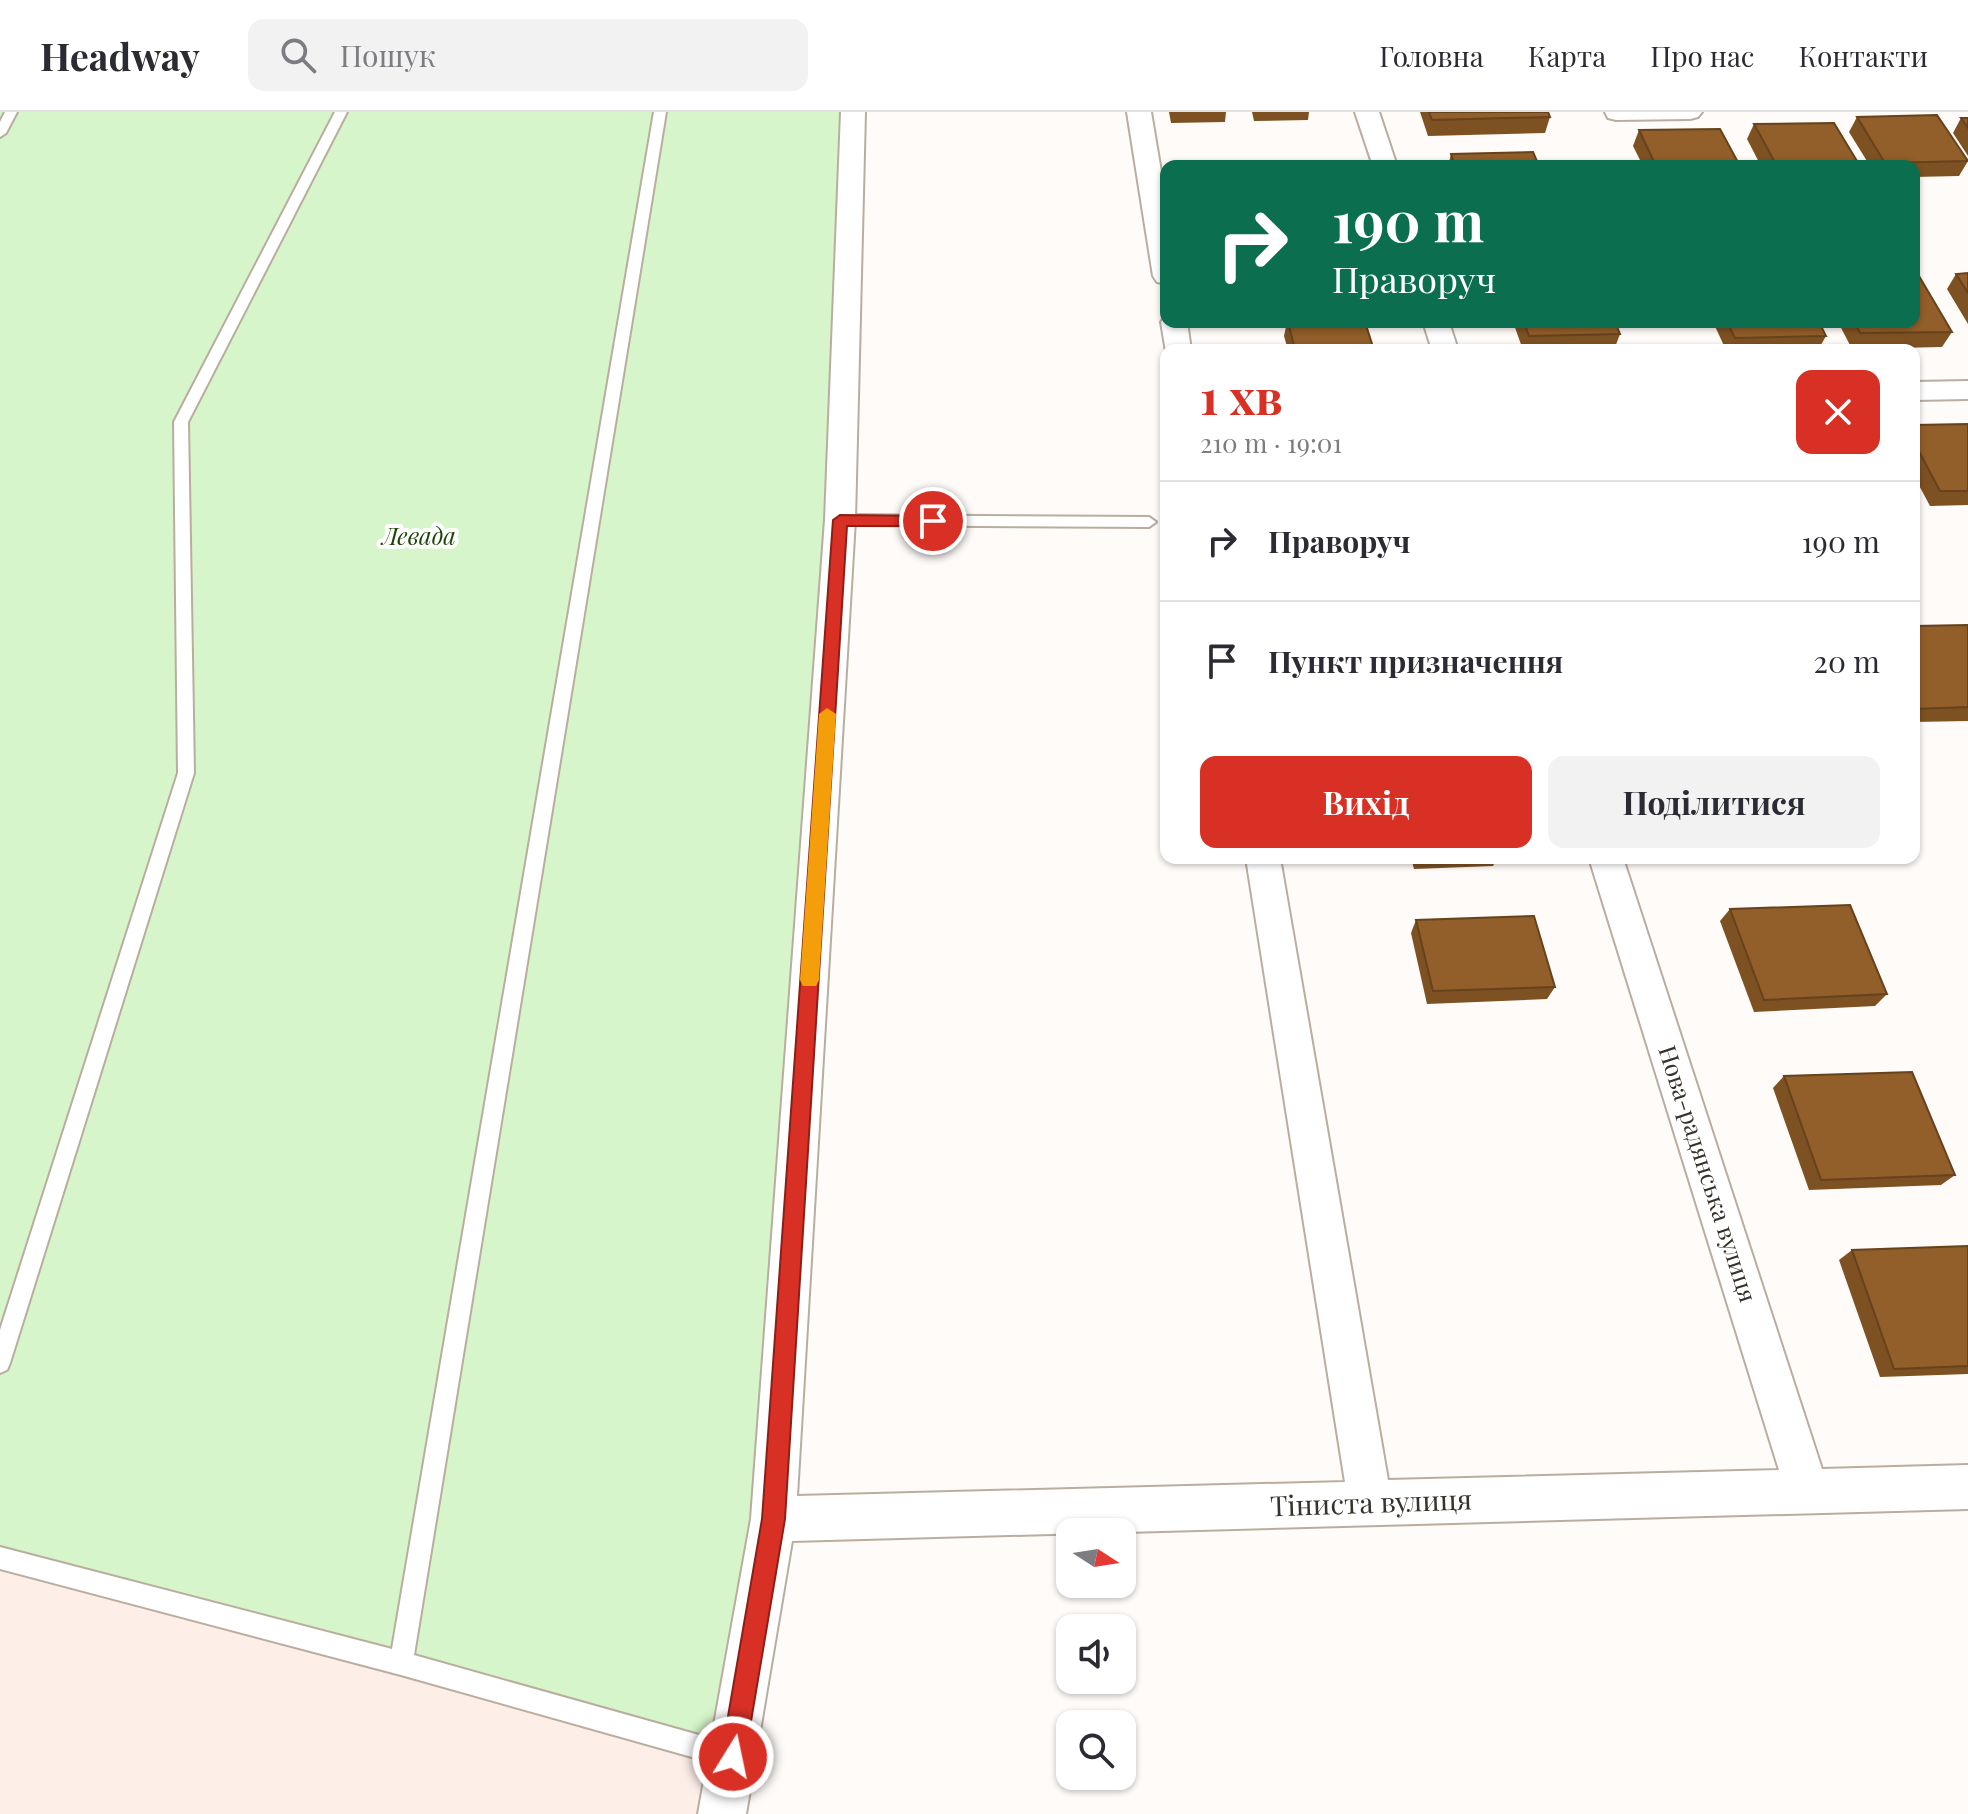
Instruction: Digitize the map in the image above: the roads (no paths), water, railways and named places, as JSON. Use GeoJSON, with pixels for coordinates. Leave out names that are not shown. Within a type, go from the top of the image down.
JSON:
{"type":"FeatureCollection","features":[{"type":"Feature","properties":{"kind":"street"},"geometry":{"type":"LineString","coordinates":[[722,1814],[773,1519],[840,520],[853,112]]}},
{"type":"Feature","properties":{"kind":"street"},"geometry":{"type":"LineString","coordinates":[[1139,112],[1160,240]]}},
{"type":"Feature","properties":{"kind":"street"},"geometry":{"type":"LineString","coordinates":[[1367,112],[1383,160]]}},
{"type":"Feature","properties":{"kind":"street"},"geometry":{"type":"LineString","coordinates":[[1616,113],[1690,112]]}},
{"type":"Feature","properties":{"kind":"street"},"geometry":{"type":"LineString","coordinates":[[1920,391],[1968,390]]}},
{"type":"Feature","properties":{"kind":"street"},"geometry":{"type":"LineString","coordinates":[[1264,864],[1370,1503]]}},
{"type":"Feature","properties":{"kind":"street","name":"Нова-радянська вулиця"},"geometry":{"type":"LineString","coordinates":[[1608,864],[1807,1491]]}},
{"type":"Feature","properties":{"kind":"street","name":"Тіниста вулиця"},"geometry":{"type":"LineString","coordinates":[[773,1519],[1968,1487]]}},
{"type":"Feature","properties":{"kind":"lane"},"geometry":{"type":"LineString","coordinates":[[0,133],[11,112]]}},
{"type":"Feature","properties":{"kind":"lane"},"geometry":{"type":"LineString","coordinates":[[0,1363],[186,773],[181,422],[341,112]]}},
{"type":"Feature","properties":{"kind":"lane"},"geometry":{"type":"LineString","coordinates":[[401,1663],[660,112]]}},
{"type":"Feature","properties":{"kind":"lane"},"geometry":{"type":"LineString","coordinates":[[840,520],[1149,522]]}},
{"type":"Feature","properties":{"kind":"lane"},"geometry":{"type":"LineString","coordinates":[[0,1558],[401,1663],[733,1757]]}},
{"type":"Feature","properties":{"kind":"park label","name":"Левада"},"geometry":{"type":"Point","coordinates":[419,537]}}]}
